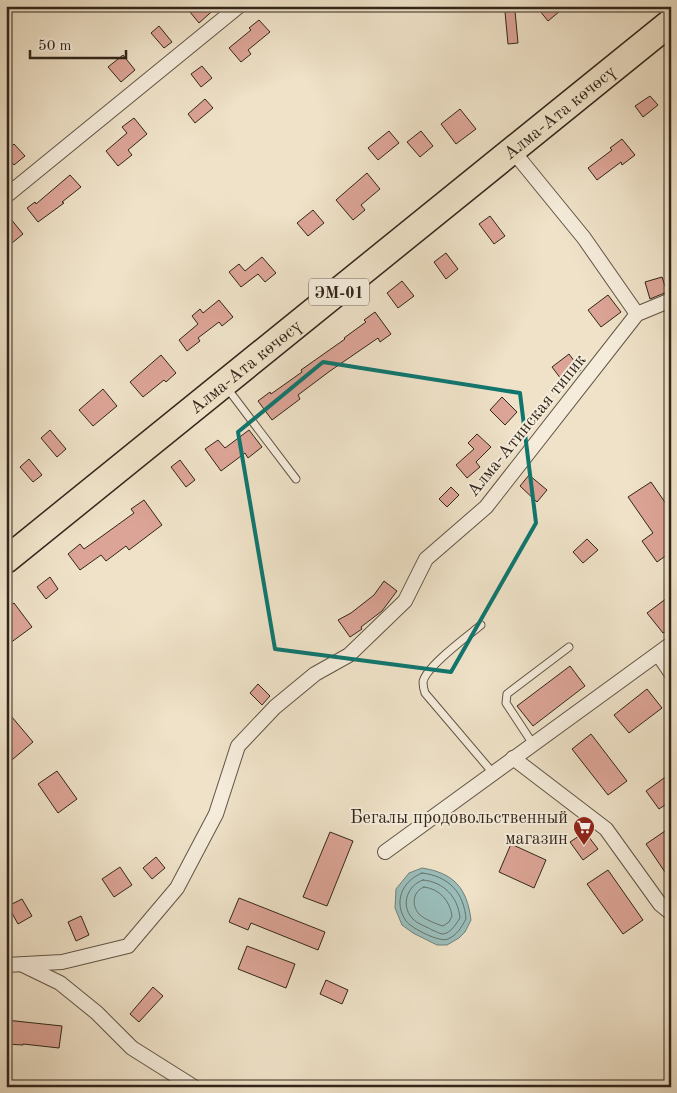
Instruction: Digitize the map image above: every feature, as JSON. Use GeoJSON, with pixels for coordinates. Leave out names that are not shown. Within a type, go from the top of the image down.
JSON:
{"type":"FeatureCollection","features":[{"type":"Feature","properties":{"kind":"highway","name":"Алма-Ата көчөсү"},"geometry":{"type":"LineString","coordinates":[[6,560],[671,22]]}},
{"type":"Feature","properties":{"kind":"street"},"geometry":{"type":"LineString","coordinates":[[6,196],[239,6]]}},
{"type":"Feature","properties":{"kind":"street"},"geometry":{"type":"LineString","coordinates":[[513,151],[584,238],[637,314]]}},
{"type":"Feature","properties":{"kind":"street","name":"Алма-Атинская типик"},"geometry":{"type":"LineString","coordinates":[[6,965],[62,962],[128,946],[177,888],[216,814],[238,746],[274,707],[315,674],[349,655],[405,601],[426,558],[486,507],[637,314],[671,300]]}},
{"type":"Feature","properties":{"kind":"street"},"geometry":{"type":"LineString","coordinates":[[385,852],[671,644]]}},
{"type":"Feature","properties":{"kind":"street"},"geometry":{"type":"LineString","coordinates":[[658,654],[671,673]]}},
{"type":"Feature","properties":{"kind":"street"},"geometry":{"type":"LineString","coordinates":[[513,758],[606,829],[660,904],[671,913]]}},
{"type":"Feature","properties":{"kind":"street"},"geometry":{"type":"LineString","coordinates":[[22,964],[60,983],[97,1013],[132,1048],[194,1087]]}},
{"type":"Feature","properties":{"kind":"lane"},"geometry":{"type":"LineString","coordinates":[[224,384],[296,479]]}},
{"type":"Feature","properties":{"kind":"lane"},"geometry":{"type":"LineString","coordinates":[[481,625],[438,661],[423,681],[425,694],[493,773]]}},
{"type":"Feature","properties":{"kind":"lane"},"geometry":{"type":"LineString","coordinates":[[533,744],[506,703],[507,694],[569,647]]}},
{"type":"Feature","properties":{"kind":"highlighted area"},"geometry":{"type":"Polygon","coordinates":[[[323,362],[520,393],[536,523],[451,672],[275,649],[238,432],[323,362]]]}},
{"type":"Feature","properties":{"kind":"water"},"geometry":{"type":"Polygon","coordinates":[[[422,868],[433,870],[451,878],[466,899],[471,920],[465,932],[447,945],[437,945],[413,933],[402,925],[395,908],[396,889],[409,873],[422,868]]]}},
{"type":"Feature","properties":{"kind":"building"},"geometry":{"type":"Polygon","coordinates":[[[185,6],[218,6],[199,23],[185,6]]]}},
{"type":"Feature","properties":{"kind":"building"},"geometry":{"type":"Polygon","coordinates":[[[536,6],[566,6],[548,21],[536,6]]]}},
{"type":"Feature","properties":{"kind":"building"},"geometry":{"type":"Polygon","coordinates":[[[515,11],[518,43],[508,44],[505,12],[515,11]]]}},
{"type":"Feature","properties":{"kind":"building"},"geometry":{"type":"Polygon","coordinates":[[[259,20],[270,32],[248,50],[251,54],[241,62],[229,48],[251,30],[249,28],[259,20]]]}},
{"type":"Feature","properties":{"kind":"building"},"geometry":{"type":"Polygon","coordinates":[[[159,26],[172,42],[164,48],[151,33],[159,26]]]}},
{"type":"Feature","properties":{"kind":"building"},"geometry":{"type":"Polygon","coordinates":[[[123,55],[135,70],[121,82],[108,67],[123,55]]]}},
{"type":"Feature","properties":{"kind":"building"},"geometry":{"type":"Polygon","coordinates":[[[202,66],[212,78],[201,87],[191,74],[202,66]]]}},
{"type":"Feature","properties":{"kind":"building"},"geometry":{"type":"Polygon","coordinates":[[[650,96],[658,105],[643,117],[635,106],[650,96]]]}},
{"type":"Feature","properties":{"kind":"building"},"geometry":{"type":"Polygon","coordinates":[[[205,99],[213,108],[195,123],[188,114],[205,99]]]}},
{"type":"Feature","properties":{"kind":"building"},"geometry":{"type":"Polygon","coordinates":[[[460,109],[476,129],[456,144],[441,124],[460,109]]]}},
{"type":"Feature","properties":{"kind":"building"},"geometry":{"type":"Polygon","coordinates":[[[134,118],[147,134],[128,150],[132,155],[118,166],[106,151],[127,133],[122,127],[134,118]]]}},
{"type":"Feature","properties":{"kind":"building"},"geometry":{"type":"Polygon","coordinates":[[[389,131],[399,143],[378,160],[368,148],[389,131]]]}},
{"type":"Feature","properties":{"kind":"building"},"geometry":{"type":"Polygon","coordinates":[[[421,131],[433,146],[420,157],[407,142],[421,131]]]}},
{"type":"Feature","properties":{"kind":"building"},"geometry":{"type":"Polygon","coordinates":[[[622,139],[635,155],[622,165],[621,162],[597,180],[588,168],[612,150],[610,148],[622,139]]]}},
{"type":"Feature","properties":{"kind":"building"},"geometry":{"type":"Polygon","coordinates":[[[14,144],[25,156],[14,165],[6,156],[6,151],[14,144]]]}},
{"type":"Feature","properties":{"kind":"building"},"geometry":{"type":"Polygon","coordinates":[[[367,173],[380,189],[361,205],[365,210],[353,220],[336,200],[367,173]]]}},
{"type":"Feature","properties":{"kind":"building"},"geometry":{"type":"Polygon","coordinates":[[[70,175],[81,187],[62,202],[64,203],[38,222],[27,208],[35,202],[36,204],[70,175]]]}},
{"type":"Feature","properties":{"kind":"building"},"geometry":{"type":"Polygon","coordinates":[[[313,210],[324,223],[308,236],[297,223],[313,210]]]}},
{"type":"Feature","properties":{"kind":"building"},"geometry":{"type":"Polygon","coordinates":[[[6,213],[23,234],[12,243],[6,235],[6,213]]]}},
{"type":"Feature","properties":{"kind":"building"},"geometry":{"type":"Polygon","coordinates":[[[490,216],[505,236],[494,244],[479,224],[490,216]]]}},
{"type":"Feature","properties":{"kind":"building"},"geometry":{"type":"Polygon","coordinates":[[[446,253],[458,269],[446,279],[434,262],[446,253]]]}},
{"type":"Feature","properties":{"kind":"building"},"geometry":{"type":"Polygon","coordinates":[[[262,257],[276,273],[265,282],[258,274],[241,287],[229,272],[239,264],[245,271],[262,257]]]}},
{"type":"Feature","properties":{"kind":"building"},"geometry":{"type":"Polygon","coordinates":[[[662,277],[667,292],[650,299],[645,282],[662,277]]]}},
{"type":"Feature","properties":{"kind":"building"},"geometry":{"type":"Polygon","coordinates":[[[402,281],[414,296],[398,308],[387,293],[402,281]]]}},
{"type":"Feature","properties":{"kind":"building"},"geometry":{"type":"Polygon","coordinates":[[[608,295],[621,312],[601,327],[588,310],[608,295]]]}},
{"type":"Feature","properties":{"kind":"building"},"geometry":{"type":"Polygon","coordinates":[[[219,300],[233,317],[222,326],[219,322],[198,338],[200,341],[187,351],[179,340],[198,324],[192,316],[200,309],[203,313],[219,300]]]}},
{"type":"Feature","properties":{"kind":"building"},"geometry":{"type":"Polygon","coordinates":[[[375,312],[391,334],[380,342],[378,338],[330,371],[298,395],[300,399],[272,420],[258,401],[302,372],[301,370],[345,339],[375,312]]]}},
{"type":"Feature","properties":{"kind":"building"},"geometry":{"type":"Polygon","coordinates":[[[569,354],[581,370],[564,383],[552,367],[569,354]]]}},
{"type":"Feature","properties":{"kind":"building"},"geometry":{"type":"Polygon","coordinates":[[[161,355],[176,373],[143,397],[130,382],[161,355]]]}},
{"type":"Feature","properties":{"kind":"building"},"geometry":{"type":"Polygon","coordinates":[[[103,389],[117,406],[93,426],[79,410],[103,389]]]}},
{"type":"Feature","properties":{"kind":"building"},"geometry":{"type":"Polygon","coordinates":[[[502,397],[517,412],[505,425],[490,410],[502,397]]]}},
{"type":"Feature","properties":{"kind":"building"},"geometry":{"type":"Polygon","coordinates":[[[50,430],[66,449],[57,457],[41,438],[50,430]]]}},
{"type":"Feature","properties":{"kind":"building"},"geometry":{"type":"Polygon","coordinates":[[[249,430],[262,447],[248,458],[245,453],[221,471],[205,449],[218,440],[225,448],[249,430]]]}},
{"type":"Feature","properties":{"kind":"building"},"geometry":{"type":"Polygon","coordinates":[[[477,434],[491,447],[476,462],[480,467],[467,478],[456,465],[474,449],[468,443],[477,434]]]}},
{"type":"Feature","properties":{"kind":"building"},"geometry":{"type":"Polygon","coordinates":[[[29,459],[42,475],[33,482],[20,467],[29,459]]]}},
{"type":"Feature","properties":{"kind":"building"},"geometry":{"type":"Polygon","coordinates":[[[180,460],[195,480],[186,487],[171,467],[180,460]]]}},
{"type":"Feature","properties":{"kind":"building"},"geometry":{"type":"Polygon","coordinates":[[[529,475],[547,490],[537,502],[520,486],[529,475]]]}},
{"type":"Feature","properties":{"kind":"building"},"geometry":{"type":"Polygon","coordinates":[[[651,482],[671,511],[671,552],[657,562],[642,541],[653,533],[628,497],[651,482]]]}},
{"type":"Feature","properties":{"kind":"building"},"geometry":{"type":"Polygon","coordinates":[[[451,487],[459,495],[447,507],[439,499],[451,487]]]}},
{"type":"Feature","properties":{"kind":"building"},"geometry":{"type":"Polygon","coordinates":[[[144,500],[162,525],[129,550],[126,546],[106,561],[101,555],[80,570],[68,554],[80,544],[84,549],[134,513],[131,509],[144,500]]]}},
{"type":"Feature","properties":{"kind":"building"},"geometry":{"type":"Polygon","coordinates":[[[587,539],[598,550],[583,563],[573,552],[587,539]]]}},
{"type":"Feature","properties":{"kind":"building"},"geometry":{"type":"Polygon","coordinates":[[[50,577],[58,589],[46,599],[37,587],[50,577]]]}},
{"type":"Feature","properties":{"kind":"building"},"geometry":{"type":"Polygon","coordinates":[[[384,581],[397,591],[382,611],[350,637],[338,620],[351,613],[374,595],[384,581]]]}},
{"type":"Feature","properties":{"kind":"building"},"geometry":{"type":"Polygon","coordinates":[[[671,595],[671,628],[663,633],[647,613],[671,595]]]}},
{"type":"Feature","properties":{"kind":"building"},"geometry":{"type":"Polygon","coordinates":[[[14,603],[32,627],[6,646],[6,609],[14,603]]]}},
{"type":"Feature","properties":{"kind":"building"},"geometry":{"type":"Polygon","coordinates":[[[570,666],[585,686],[533,726],[517,706],[570,666]]]}},
{"type":"Feature","properties":{"kind":"building"},"geometry":{"type":"Polygon","coordinates":[[[258,684],[270,696],[262,705],[250,693],[258,684]]]}},
{"type":"Feature","properties":{"kind":"building"},"geometry":{"type":"Polygon","coordinates":[[[647,689],[662,708],[629,733],[614,715],[647,689]]]}},
{"type":"Feature","properties":{"kind":"building"},"geometry":{"type":"Polygon","coordinates":[[[6,710],[33,742],[6,765],[6,710]]]}},
{"type":"Feature","properties":{"kind":"building"},"geometry":{"type":"Polygon","coordinates":[[[591,734],[627,781],[608,795],[572,749],[591,734]]]}},
{"type":"Feature","properties":{"kind":"building"},"geometry":{"type":"Polygon","coordinates":[[[57,771],[77,799],[58,813],[38,784],[57,771]]]}},
{"type":"Feature","properties":{"kind":"building"},"geometry":{"type":"Polygon","coordinates":[[[671,773],[671,801],[659,809],[646,791],[671,773]]]}},
{"type":"Feature","properties":{"kind":"building"},"geometry":{"type":"Polygon","coordinates":[[[665,831],[671,839],[671,881],[646,844],[665,831]]]}},
{"type":"Feature","properties":{"kind":"building"},"geometry":{"type":"Polygon","coordinates":[[[330,832],[353,841],[327,906],[303,897],[330,832]]]}},
{"type":"Feature","properties":{"kind":"building","name":"Бегалы продовольственный магазин"},"geometry":{"type":"Polygon","coordinates":[[[585,832],[598,849],[583,860],[570,842],[585,832]]]}},
{"type":"Feature","properties":{"kind":"building"},"geometry":{"type":"Polygon","coordinates":[[[511,844],[546,860],[534,888],[499,872],[511,844]]]}},
{"type":"Feature","properties":{"kind":"building"},"geometry":{"type":"Polygon","coordinates":[[[156,857],[165,868],[152,879],[143,868],[156,857]]]}},
{"type":"Feature","properties":{"kind":"building"},"geometry":{"type":"Polygon","coordinates":[[[120,867],[132,885],[114,897],[102,879],[120,867]]]}},
{"type":"Feature","properties":{"kind":"building"},"geometry":{"type":"Polygon","coordinates":[[[608,870],[643,920],[623,934],[587,884],[608,870]]]}},
{"type":"Feature","properties":{"kind":"building"},"geometry":{"type":"Polygon","coordinates":[[[239,898],[325,932],[318,950],[251,923],[248,930],[229,922],[239,898]]]}},
{"type":"Feature","properties":{"kind":"building"},"geometry":{"type":"Polygon","coordinates":[[[22,899],[32,916],[18,924],[8,906],[22,899]]]}},
{"type":"Feature","properties":{"kind":"building"},"geometry":{"type":"Polygon","coordinates":[[[81,916],[89,935],[76,941],[68,922],[81,916]]]}},
{"type":"Feature","properties":{"kind":"building"},"geometry":{"type":"Polygon","coordinates":[[[247,946],[295,964],[286,988],[238,969],[247,946]]]}},
{"type":"Feature","properties":{"kind":"building"},"geometry":{"type":"Polygon","coordinates":[[[326,980],[348,990],[342,1004],[320,994],[326,980]]]}},
{"type":"Feature","properties":{"kind":"building"},"geometry":{"type":"Polygon","coordinates":[[[153,987],[163,996],[139,1022],[130,1014],[153,987]]]}},
{"type":"Feature","properties":{"kind":"building"},"geometry":{"type":"Polygon","coordinates":[[[6,1020],[62,1026],[59,1048],[6,1044],[6,1020]]]}},
{"type":"Feature","properties":{"kind":"place","name":"Бегалы продовольственный магазин"},"geometry":{"type":"Point","coordinates":[584,846]}}]}
